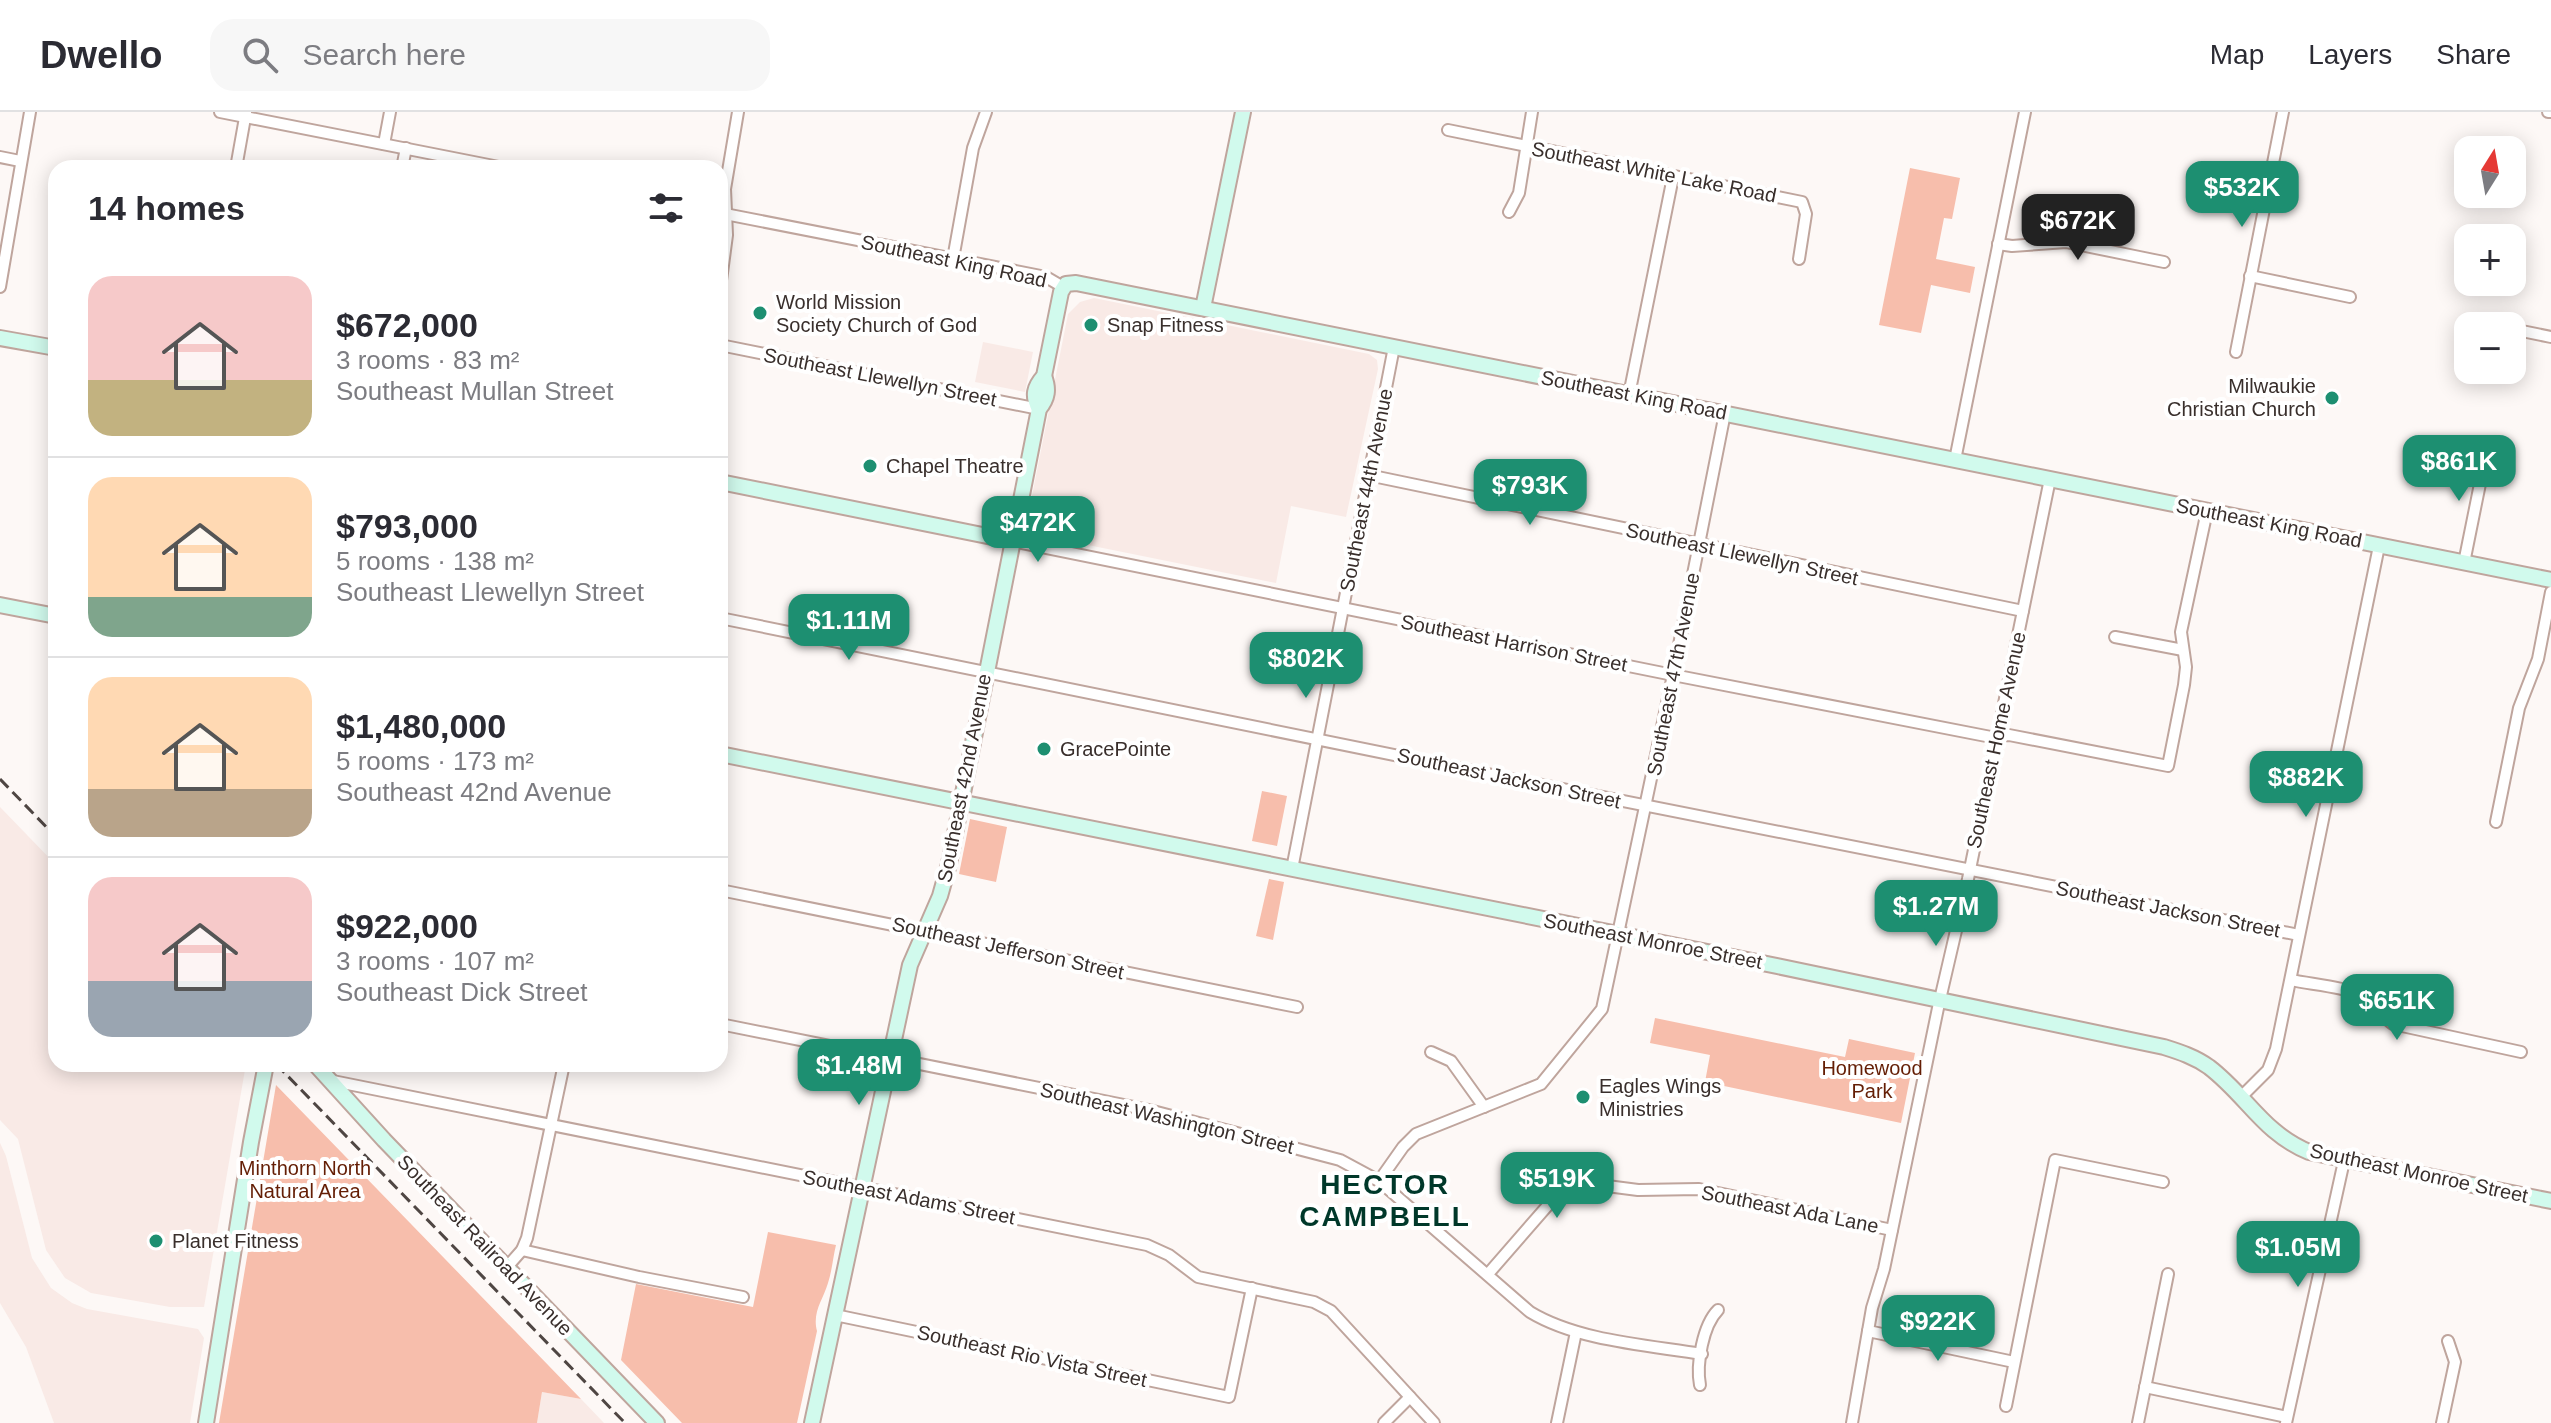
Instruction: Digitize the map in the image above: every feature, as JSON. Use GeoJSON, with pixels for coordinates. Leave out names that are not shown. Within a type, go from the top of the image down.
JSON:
{"type":"FeatureCollection","features":[{"type":"Feature","properties":{"kind":"street"},"geometry":{"type":"LineString","coordinates":[[0,287],[30,112]]}},
{"type":"Feature","properties":{"kind":"street"},"geometry":{"type":"LineString","coordinates":[[220,112],[246,114],[465,160]]}},
{"type":"Feature","properties":{"kind":"street"},"geometry":{"type":"LineString","coordinates":[[384,144],[390,112]]}},
{"type":"Feature","properties":{"kind":"street"},"geometry":{"type":"LineString","coordinates":[[728,171],[738,112]]}},
{"type":"Feature","properties":{"kind":"street"},"geometry":{"type":"LineString","coordinates":[[953,259],[973,148],[986,112]]}},
{"type":"Feature","properties":{"kind":"street"},"geometry":{"type":"LineString","coordinates":[[1203,308],[1243,112]]}},
{"type":"Feature","properties":{"kind":"street"},"geometry":{"type":"LineString","coordinates":[[1509,212],[1519,193],[1532,112]]}},
{"type":"Feature","properties":{"kind":"street"},"geometry":{"type":"LineString","coordinates":[[1955,460],[2025,112]]}},
{"type":"Feature","properties":{"kind":"street"},"geometry":{"type":"LineString","coordinates":[[2236,352],[2283,112]]}},
{"type":"Feature","properties":{"kind":"street"},"geometry":{"type":"LineString","coordinates":[[237,160],[246,114]]}},
{"type":"Feature","properties":{"kind":"street","name":"Southeast White Lake Road"},"geometry":{"type":"LineString","coordinates":[[1448,130],[1802,202],[1806,214],[1799,259]]}},
{"type":"Feature","properties":{"kind":"street"},"geometry":{"type":"LineString","coordinates":[[404,160],[406,148]]}},
{"type":"Feature","properties":{"kind":"street"},"geometry":{"type":"LineString","coordinates":[[0,157],[20,161]]}},
{"type":"Feature","properties":{"kind":"street"},"geometry":{"type":"LineString","coordinates":[[1629,395],[1673,177]]}},
{"type":"Feature","properties":{"kind":"street","name":"Southeast King Road"},"geometry":{"type":"LineString","coordinates":[[728,215],[1046,277],[1063,287],[1076,283],[1203,308],[2551,580]]}},
{"type":"Feature","properties":{"kind":"street"},"geometry":{"type":"LineString","coordinates":[[1998,244],[2012,246],[2066,242],[2164,262]]}},
{"type":"Feature","properties":{"kind":"street"},"geometry":{"type":"LineString","coordinates":[[2250,276],[2350,297]]}},
{"type":"Feature","properties":{"kind":"street","name":"Southeast 42nd Avenue"},"geometry":{"type":"LineString","coordinates":[[812,1423],[910,965],[943,888],[1039,409],[1034,399],[1037,384],[1044,376],[1063,287]]}},
{"type":"Feature","properties":{"kind":"street"},"geometry":{"type":"LineString","coordinates":[[2526,332],[2551,337]]}},
{"type":"Feature","properties":{"kind":"street"},"geometry":{"type":"LineString","coordinates":[[0,338],[48,347]]}},
{"type":"Feature","properties":{"kind":"street","name":"Southeast Llewellyn Street"},"geometry":{"type":"LineString","coordinates":[[728,347],[1039,409]]}},
{"type":"Feature","properties":{"kind":"street","name":"Southeast 44th Avenue"},"geometry":{"type":"LineString","coordinates":[[1292,869],[1394,347]]}},
{"type":"Feature","properties":{"kind":"street","name":"Southeast 47th Avenue"},"geometry":{"type":"LineString","coordinates":[[1379,1181],[1416,1134],[1541,1084],[1596,1019],[1607,993],[1725,413]]}},
{"type":"Feature","properties":{"kind":"street"},"geometry":{"type":"LineString","coordinates":[[2464,563],[2485,459],[2478,442]]}},
{"type":"Feature","properties":{"kind":"street","name":"Southeast Llewellyn Street"},"geometry":{"type":"LineString","coordinates":[[1368,475],[2023,611]]}},
{"type":"Feature","properties":{"kind":"street","name":"Southeast Home Avenue"},"geometry":{"type":"LineString","coordinates":[[1852,1423],[1868,1331],[1969,870],[2050,479]]}},
{"type":"Feature","properties":{"kind":"street","name":"Southeast Harrison Street"},"geometry":{"type":"LineString","coordinates":[[728,484],[1673,675],[1996,738],[2009,735],[2168,766],[2184,685],[2183,650]]}},
{"type":"Feature","properties":{"kind":"street"},"geometry":{"type":"LineString","coordinates":[[2115,637],[2183,650],[2181,632],[2207,511]]}},
{"type":"Feature","properties":{"kind":"street"},"geometry":{"type":"LineString","coordinates":[[2240,1098],[2268,1070],[2276,1049],[2379,546]]}},
{"type":"Feature","properties":{"kind":"street"},"geometry":{"type":"LineString","coordinates":[[2496,822],[2519,708],[2538,659],[2551,592]]}},
{"type":"Feature","properties":{"kind":"street"},"geometry":{"type":"LineString","coordinates":[[0,605],[48,614]]}},
{"type":"Feature","properties":{"kind":"street","name":"Southeast Jackson Street"},"geometry":{"type":"LineString","coordinates":[[728,620],[1182,714],[1316,738],[1646,807],[2299,935]]}},
{"type":"Feature","properties":{"kind":"street","name":"Southeast Monroe Street"},"geometry":{"type":"LineString","coordinates":[[728,756],[1941,1000],[2183,1053],[2209,1067],[2283,1140],[2309,1152],[2551,1201]]}},
{"type":"Feature","properties":{"kind":"street","name":"Southeast Jefferson Street"},"geometry":{"type":"LineString","coordinates":[[728,892],[1297,1007]]}},
{"type":"Feature","properties":{"kind":"street"},"geometry":{"type":"LineString","coordinates":[[2291,980],[2355,993],[2371,1002],[2383,1018],[2393,1024],[2521,1052]]}},
{"type":"Feature","properties":{"kind":"street","name":"Southeast Washington Street"},"geometry":{"type":"LineString","coordinates":[[728,1026],[1149,1110],[1340,1160],[1360,1168],[1379,1181],[1530,1312],[1558,1327],[1576,1332],[1702,1354]]}},
{"type":"Feature","properties":{"kind":"street"},"geometry":{"type":"LineString","coordinates":[[1431,1052],[1451,1061],[1484,1107]]}},
{"type":"Feature","properties":{"kind":"street"},"geometry":{"type":"LineString","coordinates":[[251,1142],[249,1120],[258,1072]]}},
{"type":"Feature","properties":{"kind":"street"},"geometry":{"type":"LineString","coordinates":[[206,1423],[264,1072]]}},
{"type":"Feature","properties":{"kind":"street","name":"Southeast Railroad Avenue"},"geometry":{"type":"LineString","coordinates":[[322,1072],[657,1423]]}},
{"type":"Feature","properties":{"kind":"street"},"geometry":{"type":"LineString","coordinates":[[507,1267],[522,1250],[527,1238],[562,1072]]}},
{"type":"Feature","properties":{"kind":"street","name":"Southeast Adams Street"},"geometry":{"type":"LineString","coordinates":[[328,1080],[1147,1245],[1169,1255],[1198,1277],[1314,1302],[1331,1311],[1434,1423]]}},
{"type":"Feature","properties":{"kind":"street"},"geometry":{"type":"LineString","coordinates":[[2006,1406],[2055,1160],[2163,1182]]}},
{"type":"Feature","properties":{"kind":"street"},"geometry":{"type":"LineString","coordinates":[[2145,1387],[2287,1420],[2344,1161]]}},
{"type":"Feature","properties":{"kind":"street","name":"Southeast Ada Lane"},"geometry":{"type":"LineString","coordinates":[[1488,1274],[1556,1196],[1584,1183],[1638,1190],[1699,1189],[1892,1230]]}},
{"type":"Feature","properties":{"kind":"street"},"geometry":{"type":"LineString","coordinates":[[522,1250],[743,1297]]}},
{"type":"Feature","properties":{"kind":"street"},"geometry":{"type":"LineString","coordinates":[[2138,1423],[2168,1274]]}},
{"type":"Feature","properties":{"kind":"street","name":"Southeast Rio Vista Street"},"geometry":{"type":"LineString","coordinates":[[835,1315],[1229,1397],[1252,1288]]}},
{"type":"Feature","properties":{"kind":"street"},"geometry":{"type":"LineString","coordinates":[[1700,1385],[1697,1373],[1709,1319],[1718,1310]]}},
{"type":"Feature","properties":{"kind":"street"},"geometry":{"type":"LineString","coordinates":[[1868,1331],[2014,1362]]}},
{"type":"Feature","properties":{"kind":"street"},"geometry":{"type":"LineString","coordinates":[[1557,1423],[1576,1332]]}},
{"type":"Feature","properties":{"kind":"street"},"geometry":{"type":"LineString","coordinates":[[2442,1423],[2455,1362],[2448,1341]]}},
{"type":"Feature","properties":{"kind":"street"},"geometry":{"type":"LineString","coordinates":[[1384,1423],[1410,1397]]}},
{"type":"Feature","properties":{"kind":"shaded area"},"geometry":{"type":"Polygon","coordinates":[[[1094,298],[1369,354],[1377,360],[1378,369],[1346,517],[1291,506],[1276,583],[1083,544],[1079,540],[1034,531],[1028,526],[1068,314],[1080,302],[1094,298]]]}},
{"type":"Feature","properties":{"kind":"shaded area"},"geometry":{"type":"Polygon","coordinates":[[[983,342],[1033,352],[1025,392],[975,382],[983,342]]]}},
{"type":"Feature","properties":{"kind":"shaded area"},"geometry":{"type":"Polygon","coordinates":[[[0,807],[48,857],[48,1072],[245,1072],[204,1307],[170,1307],[91,1293],[65,1278],[46,1250],[18,1139],[0,1120],[0,807]]]}},
{"type":"Feature","properties":{"kind":"shaded area"},"geometry":{"type":"Polygon","coordinates":[[[0,1143],[32,1258],[51,1288],[87,1309],[198,1329],[204,1338],[190,1423],[54,1423],[26,1347],[0,1303],[0,1143]]]}},
{"type":"Feature","properties":{"kind":"shaded area"},"geometry":{"type":"Polygon","coordinates":[[[542,1392],[581,1399],[604,1423],[537,1423],[542,1392]]]}},
{"type":"Feature","properties":{"kind":"green space"},"geometry":{"type":"Polygon","coordinates":[[[1910,168],[1960,178],[1952,219],[1944,218],[1936,259],[1975,267],[1970,293],[1931,285],[1921,333],[1879,325],[1910,168]]]}},
{"type":"Feature","properties":{"kind":"green space"},"geometry":{"type":"Polygon","coordinates":[[[1262,791],[1287,796],[1277,846],[1252,841],[1262,791]]]}},
{"type":"Feature","properties":{"kind":"green space"},"geometry":{"type":"Polygon","coordinates":[[[970,819],[1007,827],[996,882],[959,874],[970,819]]]}},
{"type":"Feature","properties":{"kind":"green space"},"geometry":{"type":"Polygon","coordinates":[[[1269,879],[1284,882],[1273,940],[1256,936],[1269,879]]]}},
{"type":"Feature","properties":{"kind":"green space","name":"Homewood Park"},"geometry":{"type":"Polygon","coordinates":[[[1655,1018],[1845,1057],[1849,1039],[1915,1053],[1901,1123],[1705,1082],[1710,1055],[1650,1043],[1655,1018]]]}},
{"type":"Feature","properties":{"kind":"green space","name":"Minthorn North Natural Area"},"geometry":{"type":"Polygon","coordinates":[[[276,1085],[581,1399],[542,1392],[537,1423],[219,1423],[276,1085]]]}},
{"type":"Feature","properties":{"kind":"green space"},"geometry":{"type":"Polygon","coordinates":[[[768,1232],[836,1245],[817,1312],[817,1331],[797,1423],[682,1423],[621,1360],[636,1284],[753,1307],[768,1232]]]}},
{"type":"Feature","properties":{"kind":"railway"},"geometry":{"type":"LineString","coordinates":[[0,779],[48,829]]}},
{"type":"Feature","properties":{"kind":"railway"},"geometry":{"type":"LineString","coordinates":[[284,1072],[625,1423]]}},
{"type":"Feature","properties":{"kind":"place","name":"World Mission Society Church of God"},"geometry":{"type":"Point","coordinates":[760,313]}},
{"type":"Feature","properties":{"kind":"place","name":"Snap Fitness"},"geometry":{"type":"Point","coordinates":[1091,325]}},
{"type":"Feature","properties":{"kind":"place","name":"Milwaukie Christian Church"},"geometry":{"type":"Point","coordinates":[2332,398]}},
{"type":"Feature","properties":{"kind":"place","name":"Chapel Theatre"},"geometry":{"type":"Point","coordinates":[870,466]}},
{"type":"Feature","properties":{"kind":"place","name":"GracePointe"},"geometry":{"type":"Point","coordinates":[1044,749]}},
{"type":"Feature","properties":{"kind":"place","name":"Eagles Wings Ministries"},"geometry":{"type":"Point","coordinates":[1583,1097]}},
{"type":"Feature","properties":{"kind":"place","name":"Planet Fitness"},"geometry":{"type":"Point","coordinates":[156,1241]}},
{"type":"Feature","properties":{"kind":"district","name":"HECTOR CAMPBELL"},"geometry":{"type":"Point","coordinates":[1385,1200]}}]}
